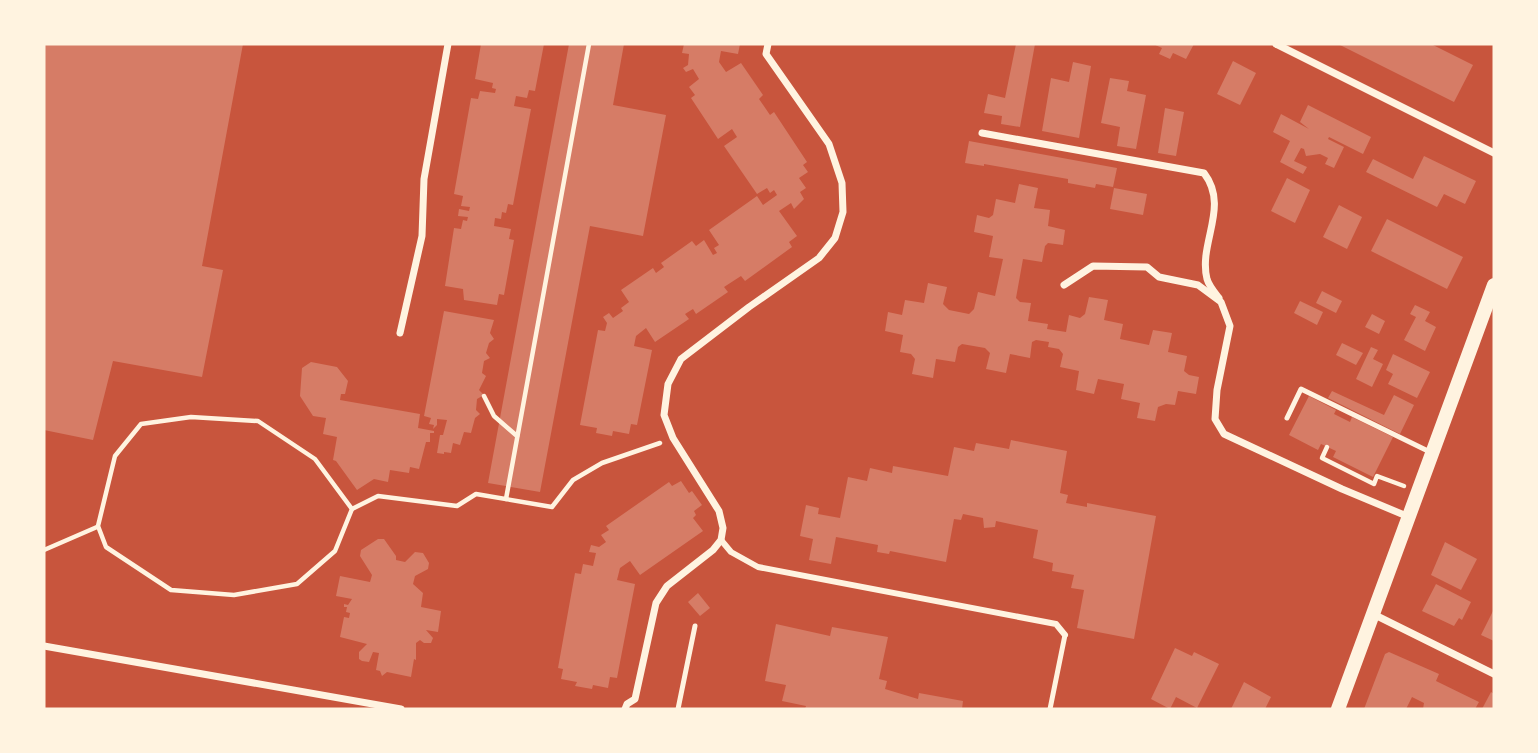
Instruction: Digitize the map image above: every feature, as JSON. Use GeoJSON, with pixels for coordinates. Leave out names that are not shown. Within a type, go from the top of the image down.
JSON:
{"type":"FeatureCollection","features":[{"type":"Feature","properties":{"kind":"main road"},"geometry":{"type":"LineString","coordinates":[[1338,709],[1493,291]]}},
{"type":"Feature","properties":{"kind":"street"},"geometry":{"type":"LineString","coordinates":[[400,333],[422,236],[424,179],[448,44]]}},
{"type":"Feature","properties":{"kind":"street"},"geometry":{"type":"LineString","coordinates":[[625,709],[626,704],[635,699],[656,603],[667,586],[713,550],[721,540],[723,528],[719,511],[673,438],[664,415],[668,384],[681,359],[819,258],[835,238],[843,212],[842,183],[829,144],[766,54],[768,44]]}},
{"type":"Feature","properties":{"kind":"street"},"geometry":{"type":"LineString","coordinates":[[1276,44],[1494,153]]}},
{"type":"Feature","properties":{"kind":"street"},"geometry":{"type":"LineString","coordinates":[[982,133],[1204,173],[1213,185],[1215,206],[1207,258],[1208,280],[1221,302],[1230,327],[1217,390],[1215,419],[1224,434],[1352,494],[1410,517]]}},
{"type":"Feature","properties":{"kind":"street"},"geometry":{"type":"LineString","coordinates":[[1064,285],[1093,266],[1147,267],[1160,277],[1198,285],[1221,302]]}},
{"type":"Feature","properties":{"kind":"street"},"geometry":{"type":"LineString","coordinates":[[721,540],[731,552],[758,567],[1056,624],[1065,635]]}},
{"type":"Feature","properties":{"kind":"street"},"geometry":{"type":"LineString","coordinates":[[1373,614],[1494,674]]}},
{"type":"Feature","properties":{"kind":"street"},"geometry":{"type":"LineString","coordinates":[[44,646],[401,709]]}},
{"type":"Feature","properties":{"kind":"lane"},"geometry":{"type":"LineString","coordinates":[[1287,418],[1301,389],[1433,454]]}},
{"type":"Feature","properties":{"kind":"lane"},"geometry":{"type":"LineString","coordinates":[[678,709],[695,626]]}},
{"type":"Feature","properties":{"kind":"lane"},"geometry":{"type":"LineString","coordinates":[[1050,709],[1065,635]]}},
{"type":"Feature","properties":{"kind":"path"},"geometry":{"type":"LineString","coordinates":[[506,499],[589,44]]}},
{"type":"Feature","properties":{"kind":"path"},"geometry":{"type":"LineString","coordinates":[[484,396],[494,416],[517,437]]}},
{"type":"Feature","properties":{"kind":"path"},"geometry":{"type":"LineString","coordinates":[[352,509],[315,459],[258,421],[191,417],[141,424],[115,456],[98,526],[106,547],[171,590],[234,595],[296,584],[335,551],[352,509],[378,496],[457,506],[477,494],[552,507],[573,480],[602,463],[673,438]]}},
{"type":"Feature","properties":{"kind":"path"},"geometry":{"type":"LineString","coordinates":[[1327,447],[1322,458],[1342,469],[1374,484],[1377,476],[1419,492]]}},
{"type":"Feature","properties":{"kind":"path"},"geometry":{"type":"LineString","coordinates":[[44,550],[98,526]]}},
{"type":"Feature","properties":{"kind":"building"},"geometry":{"type":"Polygon","coordinates":[[[44,44],[243,44],[202,266],[223,270],[202,377],[113,361],[93,440],[44,430],[44,44]]]}},
{"type":"Feature","properties":{"kind":"building"},"geometry":{"type":"Polygon","coordinates":[[[481,44],[544,44],[535,91],[529,90],[527,98],[516,96],[514,106],[531,109],[513,205],[508,204],[501,219],[495,218],[494,226],[511,229],[509,239],[514,240],[504,295],[499,294],[497,305],[464,300],[463,289],[445,286],[454,228],[461,229],[463,220],[467,221],[468,217],[458,216],[459,209],[469,211],[470,207],[461,206],[463,196],[454,194],[471,98],[478,99],[480,91],[495,93],[496,89],[492,88],[493,83],[475,79],[481,44]]]}},
{"type":"Feature","properties":{"kind":"building"},"geometry":{"type":"Polygon","coordinates":[[[569,44],[624,44],[613,105],[666,115],[643,236],[590,226],[540,492],[488,483],[569,44]]]}},
{"type":"Feature","properties":{"kind":"building"},"geometry":{"type":"Polygon","coordinates":[[[684,44],[740,44],[738,54],[721,51],[719,62],[726,72],[741,63],[763,95],[759,99],[770,115],[774,112],[807,162],[803,165],[808,172],[799,178],[806,188],[800,192],[804,199],[794,209],[791,203],[779,211],[797,236],[789,242],[792,247],[745,281],[741,276],[724,287],[728,292],[696,314],[693,309],[685,314],[689,319],[655,342],[646,328],[636,336],[634,346],[652,350],[637,425],[631,424],[629,434],[613,431],[612,436],[596,433],[597,428],[580,425],[598,330],[605,331],[607,323],[603,317],[609,313],[613,318],[623,311],[621,308],[629,302],[621,290],[653,268],[656,273],[664,267],[661,263],[692,241],[696,246],[704,240],[713,255],[717,253],[714,248],[719,245],[709,230],[757,196],[763,205],[777,195],[774,190],[770,193],[767,188],[757,194],[724,146],[737,137],[732,129],[718,139],[691,98],[695,95],[689,87],[699,79],[693,69],[686,72],[683,68],[688,65],[689,54],[682,53],[684,44]]]}},
{"type":"Feature","properties":{"kind":"building"},"geometry":{"type":"Polygon","coordinates":[[[1016,44],[1035,44],[1020,127],[1001,124],[1002,116],[984,113],[988,94],[1005,98],[1016,44]]]}},
{"type":"Feature","properties":{"kind":"building"},"geometry":{"type":"Polygon","coordinates":[[[1153,44],[1194,44],[1186,59],[1173,53],[1170,59],[1159,54],[1162,48],[1153,44]]]}},
{"type":"Feature","properties":{"kind":"building"},"geometry":{"type":"Polygon","coordinates":[[[1338,44],[1431,44],[1473,65],[1454,102],[1338,44]]]}},
{"type":"Feature","properties":{"kind":"building"},"geometry":{"type":"Polygon","coordinates":[[[1233,61],[1256,73],[1240,105],[1217,94],[1233,61]]]}},
{"type":"Feature","properties":{"kind":"building"},"geometry":{"type":"Polygon","coordinates":[[[1073,62],[1091,66],[1079,138],[1042,131],[1051,78],[1069,82],[1073,62]]]}},
{"type":"Feature","properties":{"kind":"building"},"geometry":{"type":"Polygon","coordinates":[[[1110,78],[1129,81],[1127,91],[1146,95],[1136,149],[1117,146],[1120,127],[1101,123],[1110,78]]]}},
{"type":"Feature","properties":{"kind":"building"},"geometry":{"type":"Polygon","coordinates":[[[1308,105],[1371,137],[1363,154],[1329,137],[1328,139],[1344,147],[1334,168],[1325,164],[1328,158],[1320,154],[1306,156],[1301,148],[1294,161],[1307,167],[1303,174],[1280,162],[1290,141],[1273,132],[1281,114],[1309,129],[1300,122],[1308,105]]]}},
{"type":"Feature","properties":{"kind":"building"},"geometry":{"type":"Polygon","coordinates":[[[1165,108],[1184,112],[1176,156],[1158,153],[1165,108]]]}},
{"type":"Feature","properties":{"kind":"building"},"geometry":{"type":"Polygon","coordinates":[[[969,141],[1117,168],[1113,187],[1096,184],[1095,188],[1068,183],[1068,179],[965,163],[969,141]]]}},
{"type":"Feature","properties":{"kind":"building"},"geometry":{"type":"Polygon","coordinates":[[[1424,156],[1476,181],[1465,204],[1444,194],[1437,207],[1366,172],[1373,159],[1413,179],[1424,156]]]}},
{"type":"Feature","properties":{"kind":"building"},"geometry":{"type":"Polygon","coordinates":[[[1287,178],[1310,190],[1295,223],[1271,211],[1287,178]]]}},
{"type":"Feature","properties":{"kind":"building"},"geometry":{"type":"Polygon","coordinates":[[[1019,184],[1038,188],[1034,208],[1050,210],[1048,226],[1065,230],[1063,245],[1048,243],[1042,262],[1023,259],[1016,298],[1020,302],[1031,303],[1028,321],[1048,324],[1047,329],[1066,332],[1069,315],[1080,318],[1085,314],[1089,297],[1108,300],[1104,320],[1123,324],[1120,339],[1149,345],[1153,330],[1172,333],[1168,352],[1187,356],[1184,371],[1199,377],[1196,394],[1178,391],[1175,405],[1158,407],[1155,421],[1137,418],[1140,403],[1121,399],[1124,384],[1098,379],[1094,394],[1076,390],[1079,371],[1060,367],[1063,354],[1059,349],[1048,347],[1049,342],[1036,340],[1032,342],[1030,358],[1010,354],[1006,373],[986,369],[990,353],[985,348],[962,344],[958,347],[955,362],[936,359],[933,378],[912,374],[915,359],[911,354],[900,352],[903,335],[885,331],[888,312],[902,315],[905,300],[924,303],[928,283],[947,287],[943,304],[949,310],[969,314],[974,309],[978,292],[995,296],[1003,259],[989,257],[993,236],[974,232],[977,215],[989,218],[993,215],[996,199],[1015,203],[1019,184]]]}},
{"type":"Feature","properties":{"kind":"building"},"geometry":{"type":"Polygon","coordinates":[[[1114,188],[1147,194],[1143,215],[1110,209],[1114,188]]]}},
{"type":"Feature","properties":{"kind":"building"},"geometry":{"type":"Polygon","coordinates":[[[1339,205],[1362,217],[1347,249],[1323,237],[1339,205]]]}},
{"type":"Feature","properties":{"kind":"building"},"geometry":{"type":"Polygon","coordinates":[[[1387,219],[1463,257],[1447,289],[1371,251],[1387,219]]]}},
{"type":"Feature","properties":{"kind":"building"},"geometry":{"type":"Polygon","coordinates":[[[1322,291],[1342,301],[1336,313],[1316,303],[1322,291]]]}},
{"type":"Feature","properties":{"kind":"building"},"geometry":{"type":"Polygon","coordinates":[[[1300,301],[1323,312],[1317,325],[1294,313],[1300,301]]]}},
{"type":"Feature","properties":{"kind":"building"},"geometry":{"type":"Polygon","coordinates":[[[1415,305],[1430,312],[1425,321],[1436,327],[1425,351],[1404,340],[1416,317],[1410,314],[1415,305]]]}},
{"type":"Feature","properties":{"kind":"building"},"geometry":{"type":"Polygon","coordinates":[[[444,311],[494,320],[490,333],[494,339],[489,343],[486,353],[490,358],[484,361],[482,373],[486,376],[479,390],[484,395],[477,399],[476,410],[480,414],[475,418],[471,433],[464,432],[460,445],[453,443],[451,453],[444,454],[437,453],[440,435],[443,435],[447,420],[437,419],[437,425],[433,429],[434,425],[429,424],[431,418],[424,416],[444,311]]]}},
{"type":"Feature","properties":{"kind":"building"},"geometry":{"type":"Polygon","coordinates":[[[1372,314],[1385,321],[1379,334],[1365,327],[1372,314]]]}},
{"type":"Feature","properties":{"kind":"building"},"geometry":{"type":"Polygon","coordinates":[[[1342,343],[1363,353],[1356,365],[1336,355],[1342,343]]]}},
{"type":"Feature","properties":{"kind":"building"},"geometry":{"type":"Polygon","coordinates":[[[1371,347],[1378,350],[1373,359],[1383,364],[1372,387],[1356,379],[1371,347]]]}},
{"type":"Feature","properties":{"kind":"building"},"geometry":{"type":"Polygon","coordinates":[[[1393,354],[1430,372],[1417,398],[1388,384],[1393,374],[1386,370],[1393,354]]]}},
{"type":"Feature","properties":{"kind":"building"},"geometry":{"type":"Polygon","coordinates":[[[311,362],[337,367],[348,381],[345,394],[341,394],[340,400],[420,414],[418,428],[434,433],[430,433],[430,442],[426,442],[419,469],[410,467],[409,473],[390,470],[388,482],[374,479],[357,490],[333,460],[337,437],[323,434],[326,418],[313,416],[300,396],[302,368],[311,362]]]}},
{"type":"Feature","properties":{"kind":"building"},"geometry":{"type":"Polygon","coordinates":[[[1332,391],[1384,415],[1394,395],[1414,405],[1400,434],[1328,398],[1332,391]]]}},
{"type":"Feature","properties":{"kind":"building"},"geometry":{"type":"Polygon","coordinates":[[[1309,396],[1336,410],[1334,414],[1350,422],[1352,417],[1393,437],[1373,477],[1333,457],[1336,451],[1321,444],[1318,450],[1289,435],[1309,396]]]}},
{"type":"Feature","properties":{"kind":"building"},"geometry":{"type":"Polygon","coordinates":[[[1011,440],[1067,451],[1060,493],[1068,495],[1066,503],[1087,507],[1087,503],[1156,516],[1134,639],[1077,628],[1084,590],[1071,588],[1074,575],[1052,571],[1053,563],[1033,558],[1038,530],[996,521],[995,527],[984,528],[983,518],[963,514],[961,520],[954,519],[946,562],[890,551],[889,554],[877,552],[878,545],[836,537],[831,564],[809,560],[813,539],[800,536],[806,505],[819,508],[818,514],[840,518],[848,477],[867,481],[870,468],[892,473],[893,466],[948,476],[954,447],[974,451],[976,443],[1009,449],[1011,440]]]}},
{"type":"Feature","properties":{"kind":"building"},"geometry":{"type":"Polygon","coordinates":[[[681,481],[702,505],[694,511],[696,515],[693,518],[703,531],[640,575],[630,561],[620,568],[617,580],[635,584],[617,678],[610,677],[608,688],[593,685],[592,689],[575,686],[577,682],[561,679],[563,669],[558,668],[575,573],[581,574],[583,564],[593,566],[596,553],[589,552],[591,545],[599,547],[606,542],[601,535],[609,530],[606,526],[669,482],[672,486],[681,481]]]}},
{"type":"Feature","properties":{"kind":"building"},"geometry":{"type":"Polygon","coordinates":[[[378,539],[384,539],[396,560],[405,562],[415,552],[423,553],[429,563],[428,569],[415,576],[413,584],[423,593],[421,607],[441,611],[438,632],[426,630],[433,638],[431,643],[420,640],[416,643],[416,660],[414,659],[411,677],[387,672],[382,676],[380,671],[376,670],[379,653],[373,652],[369,662],[362,661],[359,659],[359,652],[367,644],[340,637],[344,617],[349,618],[350,613],[346,612],[347,607],[344,607],[344,604],[348,605],[352,599],[336,596],[340,576],[370,582],[372,575],[360,556],[361,550],[378,539]]]}},
{"type":"Feature","properties":{"kind":"building"},"geometry":{"type":"Polygon","coordinates":[[[1445,542],[1477,559],[1461,590],[1431,575],[1445,542]]]}},
{"type":"Feature","properties":{"kind":"building"},"geometry":{"type":"Polygon","coordinates":[[[1436,584],[1471,602],[1462,620],[1459,618],[1454,626],[1422,611],[1436,584]]]}},
{"type":"Feature","properties":{"kind":"building"},"geometry":{"type":"Polygon","coordinates":[[[698,593],[710,608],[700,616],[688,602],[698,593]]]}},
{"type":"Feature","properties":{"kind":"building"},"geometry":{"type":"Polygon","coordinates":[[[1494,609],[1494,641],[1481,635],[1494,609]]]}},
{"type":"Feature","properties":{"kind":"building"},"geometry":{"type":"Polygon","coordinates":[[[776,624],[830,636],[832,627],[888,637],[879,679],[887,681],[885,689],[918,699],[919,693],[963,701],[962,709],[805,709],[806,706],[782,701],[786,685],[765,681],[776,624]]]}},
{"type":"Feature","properties":{"kind":"building"},"geometry":{"type":"Polygon","coordinates":[[[1175,648],[1192,656],[1194,652],[1219,664],[1197,708],[1176,697],[1170,709],[1151,699],[1175,648]]]}},
{"type":"Feature","properties":{"kind":"building"},"geometry":{"type":"Polygon","coordinates":[[[1389,652],[1439,674],[1436,681],[1479,702],[1475,709],[1423,709],[1424,703],[1412,697],[1406,709],[1364,709],[1385,654],[1389,652]]]}},
{"type":"Feature","properties":{"kind":"building"},"geometry":{"type":"Polygon","coordinates":[[[1244,682],[1271,697],[1265,709],[1231,709],[1244,682]]]}},
{"type":"Feature","properties":{"kind":"building"},"geometry":{"type":"Polygon","coordinates":[[[1491,692],[1494,694],[1494,709],[1482,709],[1491,692]]]}}]}
